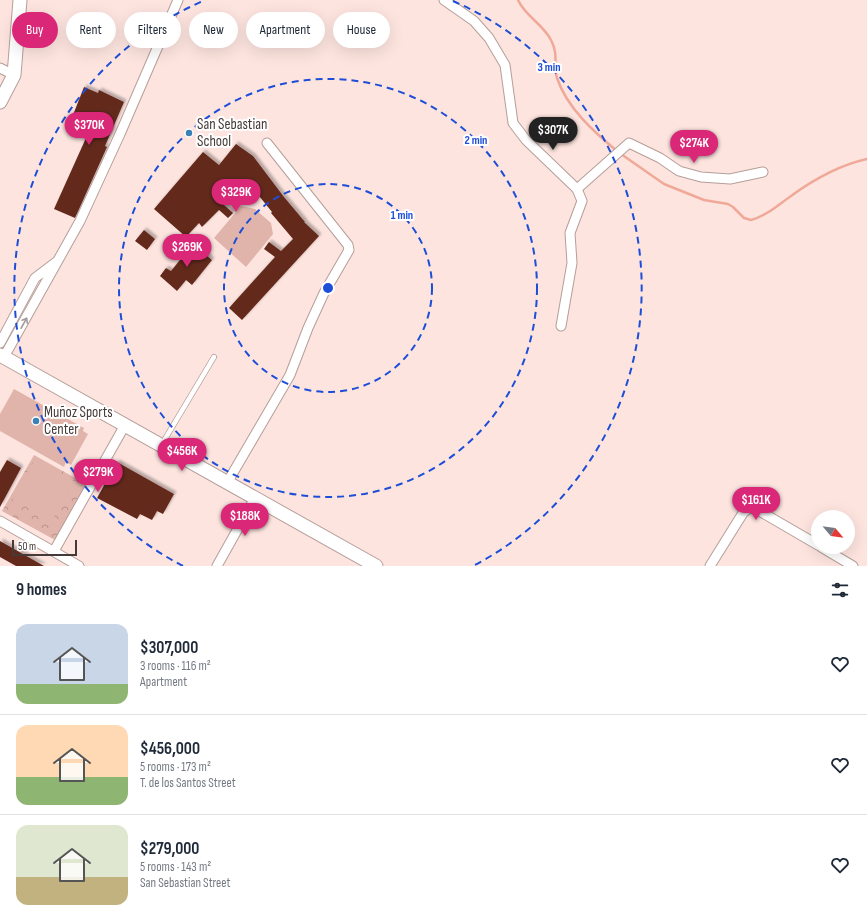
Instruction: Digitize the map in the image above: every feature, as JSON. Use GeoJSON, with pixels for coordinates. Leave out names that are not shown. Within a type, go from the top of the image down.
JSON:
{"type":"FeatureCollection","features":[{"type":"Feature","properties":{"kind":"main road"},"geometry":{"type":"LineString","coordinates":[[0,102],[14,75],[20,0]]}},
{"type":"Feature","properties":{"kind":"main road"},"geometry":{"type":"LineString","coordinates":[[2,359],[125,425],[376,566]]}},
{"type":"Feature","properties":{"kind":"street"},"geometry":{"type":"LineString","coordinates":[[2,359],[80,221],[120,134],[178,0]]}},
{"type":"Feature","properties":{"kind":"street"},"geometry":{"type":"LineString","coordinates":[[444,0],[474,21],[489,38],[505,65],[514,123],[526,140],[577,189],[582,201],[570,233],[572,262],[561,326]]}},
{"type":"Feature","properties":{"kind":"street"},"geometry":{"type":"LineString","coordinates":[[0,68],[14,75]]}},
{"type":"Feature","properties":{"kind":"street"},"geometry":{"type":"LineString","coordinates":[[227,483],[290,375],[308,328],[324,294],[348,250],[348,245],[267,143]]}},
{"type":"Feature","properties":{"kind":"street"},"geometry":{"type":"LineString","coordinates":[[577,189],[629,143],[660,158],[680,171],[701,176],[730,179],[764,172]]}},
{"type":"Feature","properties":{"kind":"street"},"geometry":{"type":"LineString","coordinates":[[0,343],[35,278],[60,258]]}},
{"type":"Feature","properties":{"kind":"street"},"geometry":{"type":"LineString","coordinates":[[54,551],[125,425]]}},
{"type":"Feature","properties":{"kind":"street"},"geometry":{"type":"LineString","coordinates":[[217,566],[255,498]]}},
{"type":"Feature","properties":{"kind":"street"},"geometry":{"type":"LineString","coordinates":[[710,566],[743,513],[749,508],[756,509],[811,541]]}},
{"type":"Feature","properties":{"kind":"street"},"geometry":{"type":"LineString","coordinates":[[0,520],[79,566]]}},
{"type":"Feature","properties":{"kind":"street"},"geometry":{"type":"LineString","coordinates":[[833,554],[853,566]]}},
{"type":"Feature","properties":{"kind":"lane"},"geometry":{"type":"LineString","coordinates":[[161,446],[214,357]]}},
{"type":"Feature","properties":{"kind":"green space"},"geometry":{"type":"Polygon","coordinates":[[[241,206],[255,209],[271,223],[273,234],[246,267],[214,238],[241,206]]]}},
{"type":"Feature","properties":{"kind":"green space","name":"Muñoz Sports Center"},"geometry":{"type":"Polygon","coordinates":[[[14,389],[84,428],[83,431],[88,434],[71,465],[66,462],[64,467],[0,431],[0,414],[14,389]]]}},
{"type":"Feature","properties":{"kind":"green space"},"geometry":{"type":"Polygon","coordinates":[[[34,455],[86,484],[55,540],[2,511],[34,455]]]}},
{"type":"Feature","properties":{"kind":"green space"},"geometry":{"type":"Polygon","coordinates":[[[35,459],[74,481],[52,521],[12,499],[35,459]]]}},
{"type":"Feature","properties":{"kind":"building"},"geometry":{"type":"Polygon","coordinates":[[[84,87],[98,93],[99,90],[124,102],[105,146],[107,147],[75,218],[54,209],[86,138],[79,135],[85,121],[73,115],[84,87]]]}},
{"type":"Feature","properties":{"kind":"building"},"geometry":{"type":"Polygon","coordinates":[[[236,144],[253,156],[304,222],[319,236],[242,320],[229,308],[275,257],[264,249],[269,242],[281,251],[293,239],[271,213],[272,212],[247,181],[224,205],[233,213],[228,218],[219,210],[202,227],[199,223],[186,237],[154,209],[203,152],[219,165],[236,144]]]}},
{"type":"Feature","properties":{"kind":"building"},"geometry":{"type":"Polygon","coordinates":[[[144,230],[155,239],[147,250],[135,241],[144,230]]]}},
{"type":"Feature","properties":{"kind":"building"},"geometry":{"type":"Polygon","coordinates":[[[193,244],[212,260],[192,285],[186,280],[177,291],[160,276],[166,268],[171,271],[193,244]]]}},
{"type":"Feature","properties":{"kind":"building"},"geometry":{"type":"Polygon","coordinates":[[[7,460],[21,468],[0,507],[0,472],[7,460]]]}},
{"type":"Feature","properties":{"kind":"building"},"geometry":{"type":"Polygon","coordinates":[[[117,462],[174,494],[163,514],[157,511],[152,520],[140,514],[137,519],[97,498],[117,462]]]}},
{"type":"Feature","properties":{"kind":"building"},"geometry":{"type":"Polygon","coordinates":[[[0,541],[44,566],[16,566],[0,557],[0,541]]]}},
{"type":"Feature","properties":{"kind":"waterway"},"geometry":{"type":"LineString","coordinates":[[518,0],[525,11],[548,34],[551,40],[555,50],[557,78],[567,99],[582,119],[617,151]]}},
{"type":"Feature","properties":{"kind":"waterway"},"geometry":{"type":"LineString","coordinates":[[621,154],[664,184],[704,200],[728,204],[744,218],[751,220],[767,213],[799,190],[827,174],[847,165],[867,159]]}},
{"type":"Feature","properties":{"kind":"place","name":"San Sebastian School"},"geometry":{"type":"Point","coordinates":[189,133]}},
{"type":"Feature","properties":{"kind":"place","name":"Muñoz Sports Center"},"geometry":{"type":"Point","coordinates":[36,421]}}]}
